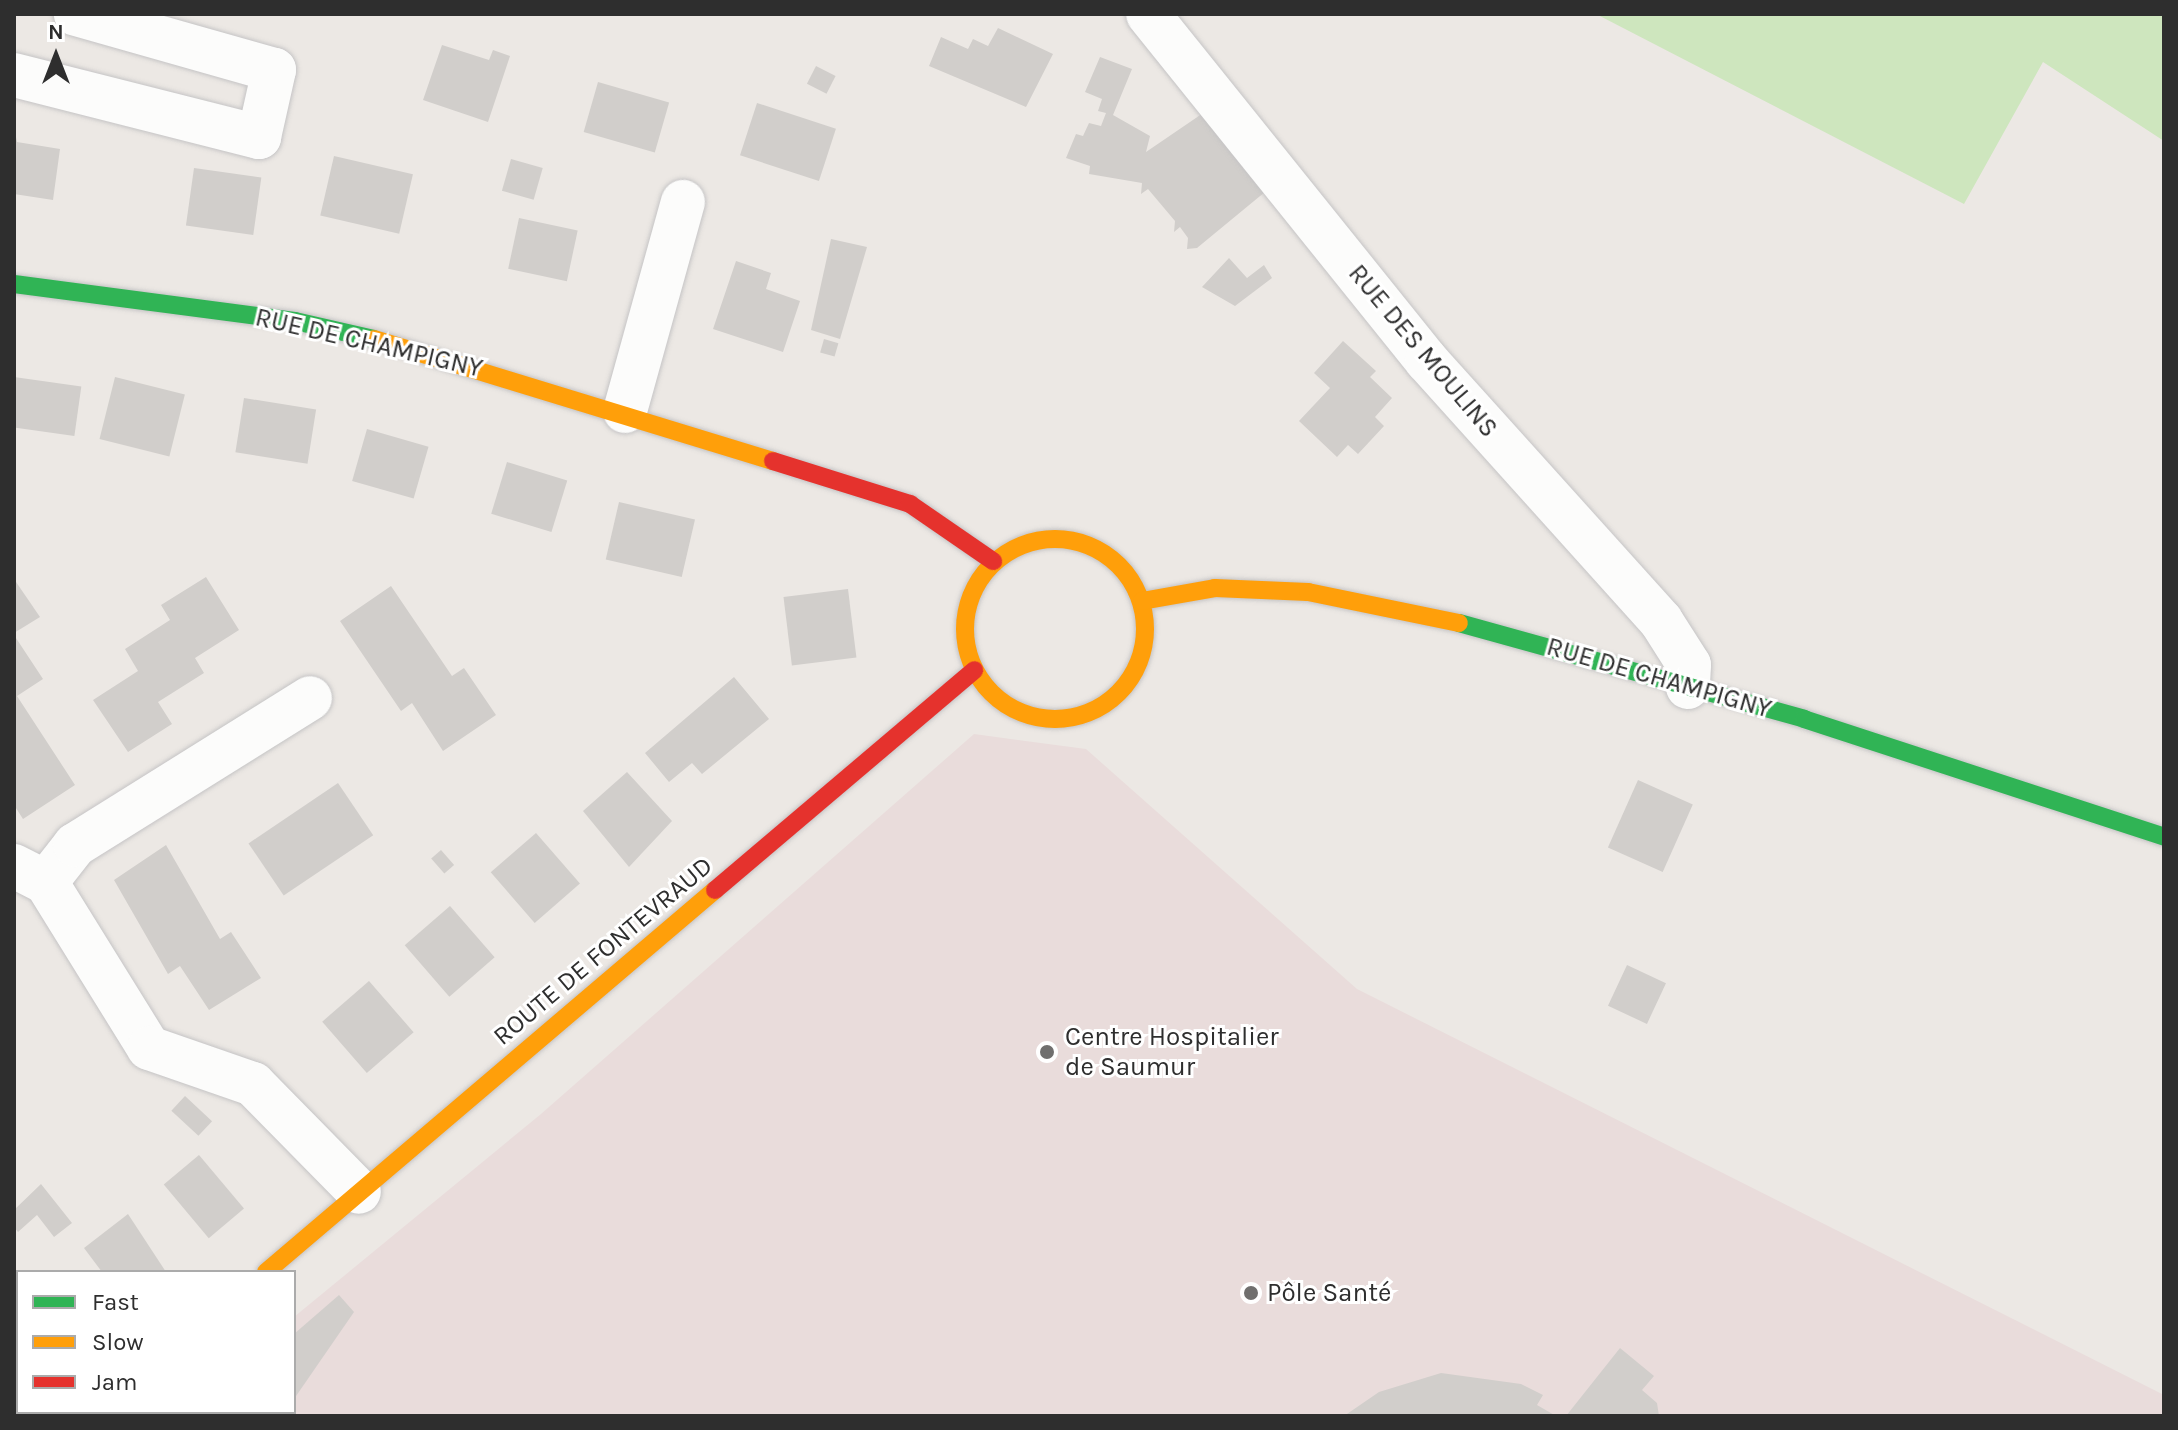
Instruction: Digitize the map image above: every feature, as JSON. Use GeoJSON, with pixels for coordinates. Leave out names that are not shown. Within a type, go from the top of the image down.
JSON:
{"type":"FeatureCollection","features":[{"type":"Feature","properties":{"kind":"street"},"geometry":{"type":"LineString","coordinates":[[14,75],[259,137],[274,70],[76,14]]}},
{"type":"Feature","properties":{"kind":"street","name":"RUE DES MOULINS"},"geometry":{"type":"LineString","coordinates":[[1148,14],[1427,361],[1661,621],[1689,665],[1688,687]]}},
{"type":"Feature","properties":{"kind":"street"},"geometry":{"type":"LineString","coordinates":[[625,411],[683,202]]}},
{"type":"Feature","properties":{"kind":"street","name":"RUE DE CHAMPIGNY"},"geometry":{"type":"LineString","coordinates":[[14,284],[295,321],[625,411],[910,504],[993,561]]}},
{"type":"Feature","properties":{"kind":"street"},"geometry":{"type":"LineString","coordinates":[[1073,541],[1096,547],[1125,569],[1142,601],[1146,635],[1138,667],[1118,694],[1090,713],[1050,719],[1011,709],[974,670],[965,612],[993,561],[1025,542],[1073,541]]}},
{"type":"Feature","properties":{"kind":"street","name":"RUE DE CHAMPIGNY"},"geometry":{"type":"LineString","coordinates":[[1142,601],[1215,588],[1308,592],[1435,616],[1688,687],[2164,837]]}},
{"type":"Feature","properties":{"kind":"street","name":"ROUTE DE FONTEVRAUD"},"geometry":{"type":"LineString","coordinates":[[268,1270],[974,670]]}},
{"type":"Feature","properties":{"kind":"street"},"geometry":{"type":"LineString","coordinates":[[310,698],[30,874],[149,1048],[253,1084],[359,1192]]}},
{"type":"Feature","properties":{"kind":"shaded area","name":"Centre Hospitalier de Saumur"},"geometry":{"type":"Polygon","coordinates":[[[974,734],[1086,749],[1357,989],[2164,1395],[2164,1416],[173,1416],[296,1414],[296,1315],[541,1114],[974,734]]]}},
{"type":"Feature","properties":{"kind":"green space"},"geometry":{"type":"Polygon","coordinates":[[[1596,14],[2164,14],[2164,141],[2043,62],[1964,204],[1596,14]]]}},
{"type":"Feature","properties":{"kind":"building"},"geometry":{"type":"Polygon","coordinates":[[[998,28],[1053,54],[1026,107],[929,66],[941,37],[968,49],[973,39],[988,46],[998,28]]]}},
{"type":"Feature","properties":{"kind":"building"},"geometry":{"type":"Polygon","coordinates":[[[442,45],[489,60],[493,50],[510,56],[488,122],[423,100],[442,45]]]}},
{"type":"Feature","properties":{"kind":"building"},"geometry":{"type":"Polygon","coordinates":[[[1100,57],[1132,69],[1113,115],[1150,136],[1146,152],[1212,107],[1271,187],[1197,248],[1187,249],[1188,238],[1180,227],[1174,232],[1175,221],[1148,189],[1141,194],[1142,183],[1089,174],[1090,166],[1066,158],[1076,134],[1083,136],[1089,123],[1101,126],[1106,113],[1098,111],[1102,99],[1085,92],[1100,57]]]}},
{"type":"Feature","properties":{"kind":"building"},"geometry":{"type":"Polygon","coordinates":[[[816,66],[836,76],[827,94],[807,84],[816,66]]]}},
{"type":"Feature","properties":{"kind":"building"},"geometry":{"type":"Polygon","coordinates":[[[598,82],[669,102],[655,152],[584,132],[598,82]]]}},
{"type":"Feature","properties":{"kind":"building"},"geometry":{"type":"Polygon","coordinates":[[[757,103],[836,129],[819,181],[740,155],[757,103]]]}},
{"type":"Feature","properties":{"kind":"building"},"geometry":{"type":"Polygon","coordinates":[[[14,127],[17,142],[60,149],[53,200],[14,194],[14,127]]]}},
{"type":"Feature","properties":{"kind":"building"},"geometry":{"type":"Polygon","coordinates":[[[334,156],[413,174],[399,234],[320,215],[334,156]]]}},
{"type":"Feature","properties":{"kind":"building"},"geometry":{"type":"Polygon","coordinates":[[[511,159],[543,168],[534,200],[502,191],[511,159]]]}},
{"type":"Feature","properties":{"kind":"building"},"geometry":{"type":"Polygon","coordinates":[[[194,168],[261,177],[253,235],[186,225],[194,168]]]}},
{"type":"Feature","properties":{"kind":"building"},"geometry":{"type":"Polygon","coordinates":[[[519,218],[578,230],[567,281],[508,269],[519,218]]]}},
{"type":"Feature","properties":{"kind":"building"},"geometry":{"type":"Polygon","coordinates":[[[831,239],[867,247],[840,339],[811,330],[831,239]]]}},
{"type":"Feature","properties":{"kind":"building"},"geometry":{"type":"Polygon","coordinates":[[[1229,258],[1247,278],[1264,265],[1272,278],[1235,306],[1202,287],[1229,258]]]}},
{"type":"Feature","properties":{"kind":"building"},"geometry":{"type":"Polygon","coordinates":[[[736,261],[771,273],[766,289],[800,301],[783,352],[713,329],[736,261]]]}},
{"type":"Feature","properties":{"kind":"building"},"geometry":{"type":"Polygon","coordinates":[[[824,339],[838,343],[835,357],[820,352],[824,339]]]}},
{"type":"Feature","properties":{"kind":"building"},"geometry":{"type":"Polygon","coordinates":[[[1343,341],[1376,371],[1370,377],[1392,398],[1375,417],[1384,426],[1358,454],[1348,445],[1337,457],[1299,421],[1330,388],[1314,373],[1343,341]]]}},
{"type":"Feature","properties":{"kind":"building"},"geometry":{"type":"Polygon","coordinates":[[[14,377],[81,386],[74,436],[14,427],[14,377]]]}},
{"type":"Feature","properties":{"kind":"building"},"geometry":{"type":"Polygon","coordinates":[[[115,377],[185,394],[169,457],[100,439],[115,377]]]}},
{"type":"Feature","properties":{"kind":"building"},"geometry":{"type":"Polygon","coordinates":[[[244,398],[316,409],[307,464],[235,452],[244,398]]]}},
{"type":"Feature","properties":{"kind":"building"},"geometry":{"type":"Polygon","coordinates":[[[367,429],[429,447],[414,499],[352,481],[367,429]]]}},
{"type":"Feature","properties":{"kind":"building"},"geometry":{"type":"Polygon","coordinates":[[[507,462],[567,480],[551,532],[491,514],[507,462]]]}},
{"type":"Feature","properties":{"kind":"building"},"geometry":{"type":"Polygon","coordinates":[[[619,502],[695,520],[682,577],[606,559],[619,502]]]}},
{"type":"Feature","properties":{"kind":"building"},"geometry":{"type":"Polygon","coordinates":[[[206,577],[239,630],[195,658],[204,673],[158,702],[172,724],[128,752],[93,700],[138,671],[125,649],[170,620],[161,605],[206,577]]]}},
{"type":"Feature","properties":{"kind":"building"},"geometry":{"type":"Polygon","coordinates":[[[14,579],[40,617],[14,633],[14,579]]]}},
{"type":"Feature","properties":{"kind":"building"},"geometry":{"type":"Polygon","coordinates":[[[391,586],[452,676],[464,668],[496,715],[443,751],[412,703],[401,711],[340,621],[391,586]]]}},
{"type":"Feature","properties":{"kind":"building"},"geometry":{"type":"Polygon","coordinates":[[[848,589],[856,657],[792,665],[783,597],[848,589]]]}},
{"type":"Feature","properties":{"kind":"building"},"geometry":{"type":"Polygon","coordinates":[[[14,635],[43,679],[17,696],[75,785],[23,819],[14,805],[14,635]]]}},
{"type":"Feature","properties":{"kind":"building"},"geometry":{"type":"Polygon","coordinates":[[[734,677],[769,719],[702,774],[692,763],[669,782],[645,753],[734,677]]]}},
{"type":"Feature","properties":{"kind":"building"},"geometry":{"type":"Polygon","coordinates":[[[627,772],[672,821],[629,867],[583,811],[627,772]]]}},
{"type":"Feature","properties":{"kind":"building"},"geometry":{"type":"Polygon","coordinates":[[[1638,780],[1693,804],[1663,872],[1608,848],[1638,780]]]}},
{"type":"Feature","properties":{"kind":"building"},"geometry":{"type":"Polygon","coordinates":[[[338,783],[373,835],[284,896],[248,843],[338,783]]]}},
{"type":"Feature","properties":{"kind":"building"},"geometry":{"type":"Polygon","coordinates":[[[536,833],[580,884],[535,923],[491,872],[536,833]]]}},
{"type":"Feature","properties":{"kind":"building"},"geometry":{"type":"Polygon","coordinates":[[[166,845],[220,939],[231,932],[261,978],[209,1010],[180,966],[168,974],[114,880],[166,845]]]}},
{"type":"Feature","properties":{"kind":"building"},"geometry":{"type":"Polygon","coordinates":[[[441,850],[454,865],[444,874],[431,859],[441,850]]]}},
{"type":"Feature","properties":{"kind":"building"},"geometry":{"type":"Polygon","coordinates":[[[450,906],[495,957],[449,997],[405,945],[450,906]]]}},
{"type":"Feature","properties":{"kind":"building"},"geometry":{"type":"Polygon","coordinates":[[[1627,965],[1666,983],[1647,1024],[1608,1006],[1627,965]]]}},
{"type":"Feature","properties":{"kind":"building"},"geometry":{"type":"Polygon","coordinates":[[[369,981],[414,1032],[367,1073],[322,1022],[369,981]]]}},
{"type":"Feature","properties":{"kind":"building"},"geometry":{"type":"Polygon","coordinates":[[[185,1096],[212,1121],[198,1136],[171,1111],[185,1096]]]}},
{"type":"Feature","properties":{"kind":"building"},"geometry":{"type":"Polygon","coordinates":[[[199,1155],[244,1209],[209,1238],[164,1185],[199,1155]]]}},
{"type":"Feature","properties":{"kind":"building"},"geometry":{"type":"Polygon","coordinates":[[[41,1184],[72,1223],[54,1237],[37,1215],[18,1232],[14,1227],[14,1210],[41,1184]]]}},
{"type":"Feature","properties":{"kind":"building"},"geometry":{"type":"Polygon","coordinates":[[[128,1214],[165,1270],[100,1270],[84,1248],[128,1214]]]}},
{"type":"Feature","properties":{"kind":"building"},"geometry":{"type":"Polygon","coordinates":[[[16,1284],[16,1361],[14,1361],[16,1284]]]}},
{"type":"Feature","properties":{"kind":"building"},"geometry":{"type":"Polygon","coordinates":[[[339,1295],[354,1312],[296,1396],[296,1332],[339,1295]]]}},
{"type":"Feature","properties":{"kind":"building"},"geometry":{"type":"Polygon","coordinates":[[[1620,1348],[1654,1376],[1642,1390],[1657,1403],[1659,1416],[1566,1416],[1620,1348]]]}},
{"type":"Feature","properties":{"kind":"building"},"geometry":{"type":"Polygon","coordinates":[[[1441,1373],[1521,1384],[1543,1395],[1537,1405],[1556,1416],[1344,1416],[1379,1392],[1441,1373]]]}},
{"type":"Feature","properties":{"kind":"building"},"geometry":{"type":"Polygon","coordinates":[[[202,1414],[242,1414],[199,1416],[202,1414]]]}},
{"type":"Feature","properties":{"kind":"traffic: fast"},"geometry":{"type":"LineString","coordinates":[[14,284],[295,321],[374,339]]}},
{"type":"Feature","properties":{"kind":"traffic: fast"},"geometry":{"type":"LineString","coordinates":[[1459,623],[1804,719],[2164,837]]}},
{"type":"Feature","properties":{"kind":"traffic: slow"},"geometry":{"type":"LineString","coordinates":[[374,339],[773,461]]}},
{"type":"Feature","properties":{"kind":"traffic: slow"},"geometry":{"type":"LineString","coordinates":[[1055,539],[1090,545],[1119,565],[1139,594],[1145,629],[1139,664],[1119,693],[1090,713],[1055,719],[1020,713],[991,693],[971,664],[965,629],[971,594],[991,565],[1020,545],[1055,539]]}},
{"type":"Feature","properties":{"kind":"traffic: slow"},"geometry":{"type":"LineString","coordinates":[[1142,601],[1215,588],[1308,592],[1459,623]]}},
{"type":"Feature","properties":{"kind":"traffic: slow"},"geometry":{"type":"LineString","coordinates":[[268,1270],[715,890]]}},
{"type":"Feature","properties":{"kind":"traffic: jam"},"geometry":{"type":"LineString","coordinates":[[773,461],[910,504],[993,561]]}},
{"type":"Feature","properties":{"kind":"traffic: jam"},"geometry":{"type":"LineString","coordinates":[[715,890],[974,670]]}},
{"type":"Feature","properties":{"kind":"place","name":"Centre Hospitalier de Saumur"},"geometry":{"type":"Point","coordinates":[1047,1052]}},
{"type":"Feature","properties":{"kind":"place","name":"Pôle Santé"},"geometry":{"type":"Point","coordinates":[1251,1293]}}]}
